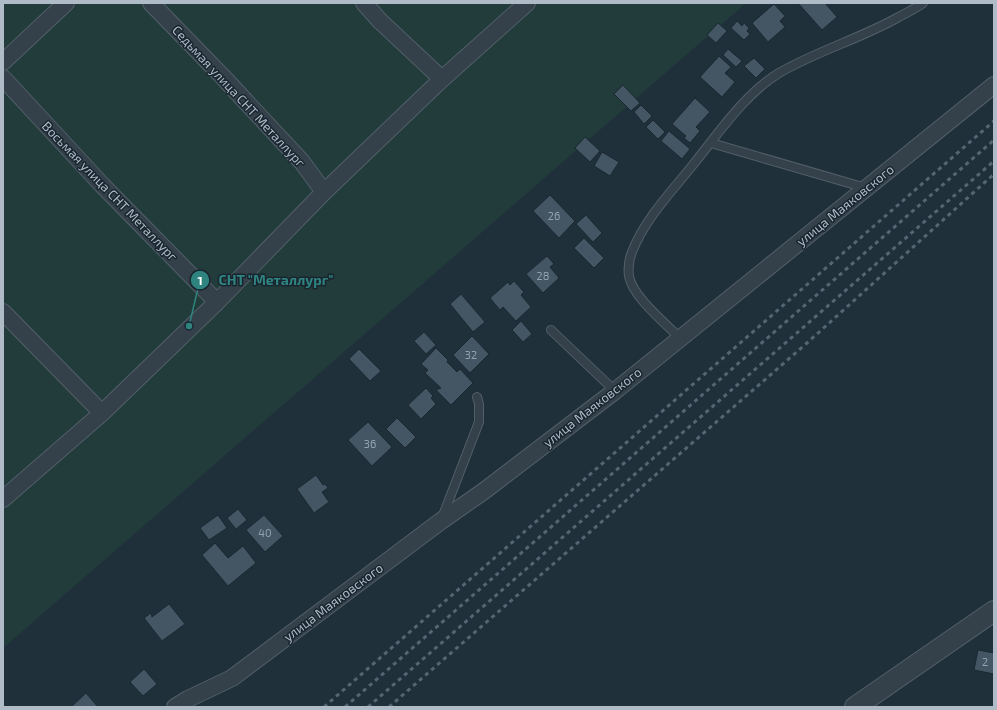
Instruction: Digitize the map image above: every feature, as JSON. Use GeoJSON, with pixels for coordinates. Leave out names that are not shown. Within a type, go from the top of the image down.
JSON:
{"type":"FeatureCollection","features":[{"type":"Feature","properties":{"kind":"street"},"geometry":{"type":"LineString","coordinates":[[3,62],[66,3]]}},
{"type":"Feature","properties":{"kind":"street","name":"Седьмая улица СНТ Металлург"},"geometry":{"type":"LineString","coordinates":[[151,3],[223,77],[302,162],[324,192]]}},
{"type":"Feature","properties":{"kind":"street"},"geometry":{"type":"LineString","coordinates":[[364,3],[380,21],[442,79]]}},
{"type":"Feature","properties":{"kind":"street"},"geometry":{"type":"LineString","coordinates":[[3,499],[102,413],[217,302],[324,192],[442,79],[527,3]]}},
{"type":"Feature","properties":{"kind":"street","name":"Восьмая улица СНТ Металлург"},"geometry":{"type":"LineString","coordinates":[[3,78],[103,186],[217,302]]}},
{"type":"Feature","properties":{"kind":"street","name":"улица Маяковского"},"geometry":{"type":"LineString","coordinates":[[175,707],[188,699],[232,678],[441,521],[484,491],[614,391],[994,85]]}},
{"type":"Feature","properties":{"kind":"street"},"geometry":{"type":"LineString","coordinates":[[3,312],[102,413]]}},
{"type":"Feature","properties":{"kind":"street"},"geometry":{"type":"LineString","coordinates":[[855,707],[874,701],[994,611]]}},
{"type":"Feature","properties":{"kind":"lane"},"geometry":{"type":"LineString","coordinates":[[680,338],[639,296],[632,286],[629,275],[628,266],[632,252],[657,209],[734,114],[767,81],[818,53],[866,34],[923,3]]}},
{"type":"Feature","properties":{"kind":"lane"},"geometry":{"type":"LineString","coordinates":[[711,142],[866,188]]}},
{"type":"Feature","properties":{"kind":"lane"},"geometry":{"type":"LineString","coordinates":[[551,330],[614,391]]}},
{"type":"Feature","properties":{"kind":"lane"},"geometry":{"type":"LineString","coordinates":[[441,521],[479,422],[479,404],[477,397]]}},
{"type":"Feature","properties":{"kind":"green space"},"geometry":{"type":"Polygon","coordinates":[[[3,3],[746,3],[3,648],[3,3]]]}},
{"type":"Feature","properties":{"kind":"building"},"geometry":{"type":"Polygon","coordinates":[[[798,3],[825,3],[837,17],[822,30],[798,3]]]}},
{"type":"Feature","properties":{"kind":"building"},"geometry":{"type":"Polygon","coordinates":[[[774,4],[785,16],[780,21],[785,27],[768,42],[752,23],[774,4]]]}},
{"type":"Feature","properties":{"kind":"building"},"geometry":{"type":"Polygon","coordinates":[[[737,21],[742,26],[744,23],[749,28],[747,31],[750,34],[744,40],[731,28],[737,21]]]}},
{"type":"Feature","properties":{"kind":"building"},"geometry":{"type":"Polygon","coordinates":[[[718,23],[727,31],[716,43],[707,35],[718,23]]]}},
{"type":"Feature","properties":{"kind":"building"},"geometry":{"type":"Polygon","coordinates":[[[728,49],[742,61],[736,67],[723,55],[728,49]]]}},
{"type":"Feature","properties":{"kind":"building"},"geometry":{"type":"Polygon","coordinates":[[[719,56],[731,67],[725,73],[735,82],[722,97],[700,77],[719,56]]]}},
{"type":"Feature","properties":{"kind":"building"},"geometry":{"type":"Polygon","coordinates":[[[754,58],[765,69],[756,78],[744,66],[754,58]]]}},
{"type":"Feature","properties":{"kind":"building"},"geometry":{"type":"Polygon","coordinates":[[[623,85],[640,103],[631,111],[614,94],[623,85]]]}},
{"type":"Feature","properties":{"kind":"building"},"geometry":{"type":"Polygon","coordinates":[[[695,98],[710,112],[696,127],[700,131],[690,143],[684,138],[686,136],[672,124],[695,98]]]}},
{"type":"Feature","properties":{"kind":"building"},"geometry":{"type":"Polygon","coordinates":[[[641,105],[652,116],[644,124],[634,112],[641,105]]]}},
{"type":"Feature","properties":{"kind":"building"},"geometry":{"type":"Polygon","coordinates":[[[653,120],[665,132],[658,139],[646,127],[653,120]]]}},
{"type":"Feature","properties":{"kind":"building"},"geometry":{"type":"Polygon","coordinates":[[[669,131],[690,149],[682,159],[661,141],[669,131]]]}},
{"type":"Feature","properties":{"kind":"building"},"geometry":{"type":"Polygon","coordinates":[[[585,137],[600,151],[590,162],[575,148],[585,137]]]}},
{"type":"Feature","properties":{"kind":"building"},"geometry":{"type":"Polygon","coordinates":[[[602,152],[619,162],[610,176],[594,166],[602,152]]]}},
{"type":"Feature","properties":{"kind":"building"},"geometry":{"type":"Polygon","coordinates":[[[550,195],[575,221],[559,238],[533,211],[550,195]]]}},
{"type":"Feature","properties":{"kind":"building"},"geometry":{"type":"Polygon","coordinates":[[[586,215],[602,233],[593,242],[576,224],[586,215]]]}},
{"type":"Feature","properties":{"kind":"building"},"geometry":{"type":"Polygon","coordinates":[[[584,238],[604,258],[594,268],[574,248],[584,238]]]}},
{"type":"Feature","properties":{"kind":"building"},"geometry":{"type":"Polygon","coordinates":[[[547,256],[554,264],[550,267],[559,278],[543,293],[526,274],[547,256]]]}},
{"type":"Feature","properties":{"kind":"building"},"geometry":{"type":"Polygon","coordinates":[[[514,281],[524,292],[521,295],[531,307],[516,321],[503,307],[500,310],[490,298],[508,282],[510,285],[514,281]]]}},
{"type":"Feature","properties":{"kind":"building"},"geometry":{"type":"Polygon","coordinates":[[[461,294],[485,322],[473,332],[450,304],[461,294]]]}},
{"type":"Feature","properties":{"kind":"building"},"geometry":{"type":"Polygon","coordinates":[[[521,321],[532,334],[523,342],[512,330],[521,321]]]}},
{"type":"Feature","properties":{"kind":"building"},"geometry":{"type":"Polygon","coordinates":[[[424,332],[436,345],[426,354],[414,341],[424,332]]]}},
{"type":"Feature","properties":{"kind":"building"},"geometry":{"type":"Polygon","coordinates":[[[472,336],[489,354],[470,373],[453,355],[472,336]]]}},
{"type":"Feature","properties":{"kind":"building"},"geometry":{"type":"Polygon","coordinates":[[[436,348],[457,372],[460,369],[473,383],[451,405],[436,390],[441,388],[425,373],[428,370],[421,364],[436,348]]]}},
{"type":"Feature","properties":{"kind":"building"},"geometry":{"type":"Polygon","coordinates":[[[359,349],[381,371],[370,381],[349,359],[359,349]]]}},
{"type":"Feature","properties":{"kind":"building"},"geometry":{"type":"Polygon","coordinates":[[[426,388],[433,396],[431,398],[436,404],[421,419],[408,405],[426,388]]]}},
{"type":"Feature","properties":{"kind":"building"},"geometry":{"type":"Polygon","coordinates":[[[397,418],[416,437],[405,448],[386,429],[397,418]]]}},
{"type":"Feature","properties":{"kind":"building"},"geometry":{"type":"Polygon","coordinates":[[[368,422],[392,447],[372,466],[348,440],[368,422]]]}},
{"type":"Feature","properties":{"kind":"building"},"geometry":{"type":"Polygon","coordinates":[[[316,475],[323,485],[325,484],[328,488],[322,492],[329,502],[314,513],[297,489],[316,475]]]}},
{"type":"Feature","properties":{"kind":"building"},"geometry":{"type":"Polygon","coordinates":[[[238,509],[247,520],[236,529],[227,518],[238,509]]]}},
{"type":"Feature","properties":{"kind":"building"},"geometry":{"type":"Polygon","coordinates":[[[218,515],[227,528],[209,540],[200,528],[218,515]]]}},
{"type":"Feature","properties":{"kind":"building"},"geometry":{"type":"Polygon","coordinates":[[[264,515],[283,536],[265,552],[246,530],[264,515]]]}},
{"type":"Feature","properties":{"kind":"building"},"geometry":{"type":"Polygon","coordinates":[[[215,543],[228,558],[243,546],[256,563],[228,586],[202,555],[215,543]]]}},
{"type":"Feature","properties":{"kind":"building"},"geometry":{"type":"Polygon","coordinates":[[[169,604],[185,624],[162,641],[144,618],[151,613],[152,617],[169,604]]]}},
{"type":"Feature","properties":{"kind":"building"},"geometry":{"type":"Polygon","coordinates":[[[978,650],[994,653],[994,674],[974,670],[978,650]]]}},
{"type":"Feature","properties":{"kind":"building"},"geometry":{"type":"Polygon","coordinates":[[[144,669],[157,684],[143,696],[130,682],[144,669]]]}},
{"type":"Feature","properties":{"kind":"building"},"geometry":{"type":"Polygon","coordinates":[[[86,693],[98,707],[71,707],[86,693]]]}},
{"type":"Feature","properties":{"kind":"railway"},"geometry":{"type":"LineString","coordinates":[[324,707],[994,121]]}},
{"type":"Feature","properties":{"kind":"railway"},"geometry":{"type":"LineString","coordinates":[[345,707],[994,140]]}},
{"type":"Feature","properties":{"kind":"railway"},"geometry":{"type":"LineString","coordinates":[[368,707],[994,161]]}},
{"type":"Feature","properties":{"kind":"railway"},"geometry":{"type":"LineString","coordinates":[[389,707],[807,343],[994,174]]}},
{"type":"Feature","properties":{"kind":"place","name":"СНТ \"Металлург\""},"geometry":{"type":"Point","coordinates":[189,326]}}]}
